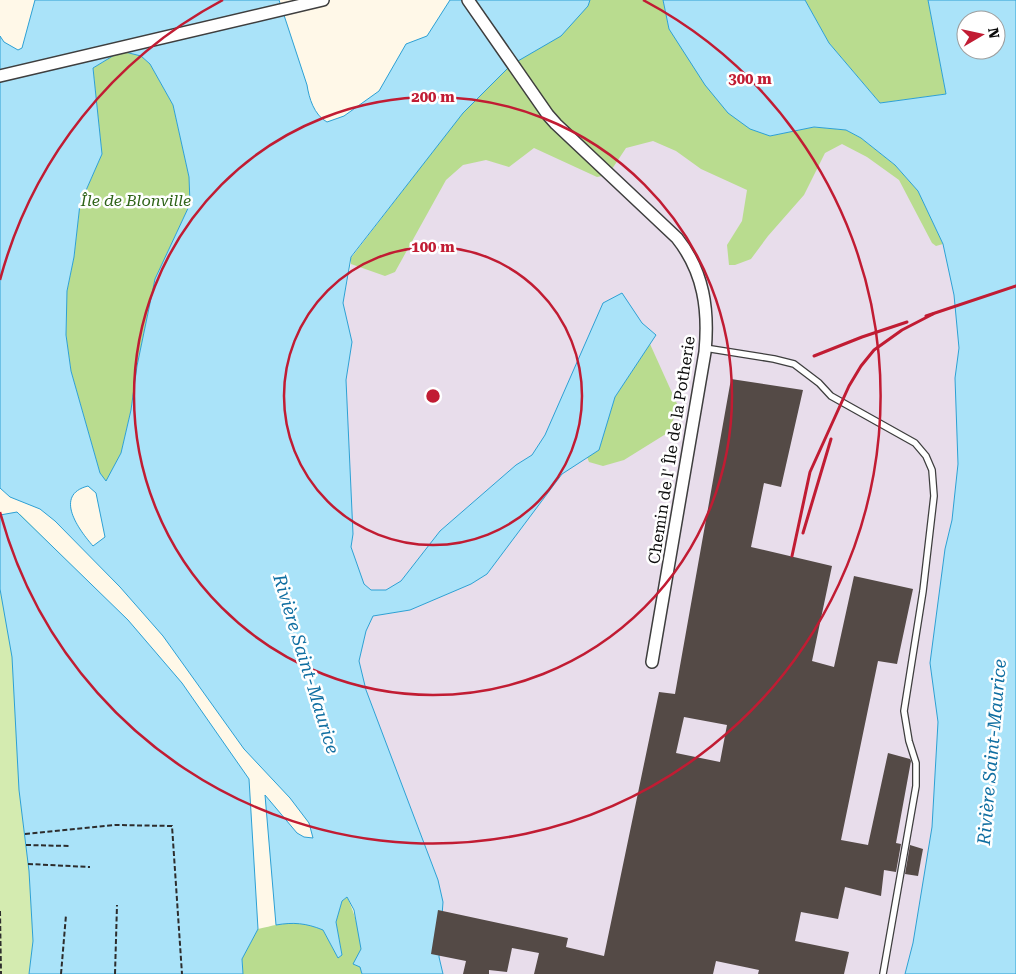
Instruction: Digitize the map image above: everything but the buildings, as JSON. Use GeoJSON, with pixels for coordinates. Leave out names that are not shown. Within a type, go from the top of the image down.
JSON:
{"type":"FeatureCollection","features":[{"type":"Feature","properties":{"kind":"street"},"geometry":{"type":"LineString","coordinates":[[0,76],[323,0]]}},
{"type":"Feature","properties":{"kind":"street","name":"Chemin de l' Île de la Potherie"},"geometry":{"type":"LineString","coordinates":[[468,0],[556,124],[668,229],[686,249],[694,263],[704,292],[705,348],[652,662]]}},
{"type":"Feature","properties":{"kind":"lane"},"geometry":{"type":"LineString","coordinates":[[705,348],[794,364],[831,396],[915,443],[926,456],[932,470],[934,496],[923,592],[904,711],[909,741],[916,764],[916,786],[883,974]]}},
{"type":"Feature","properties":{"kind":"path"},"geometry":{"type":"LineString","coordinates":[[25,834],[115,825],[172,826],[182,974]]}},
{"type":"Feature","properties":{"kind":"path"},"geometry":{"type":"LineString","coordinates":[[26,845],[69,846]]}},
{"type":"Feature","properties":{"kind":"path"},"geometry":{"type":"LineString","coordinates":[[28,864],[90,867]]}},
{"type":"Feature","properties":{"kind":"path"},"geometry":{"type":"LineString","coordinates":[[115,974],[117,905]]}},
{"type":"Feature","properties":{"kind":"path"},"geometry":{"type":"LineString","coordinates":[[0,911],[1,974]]}},
{"type":"Feature","properties":{"kind":"path"},"geometry":{"type":"LineString","coordinates":[[62,974],[66,915]]}},
{"type":"Feature","properties":{"kind":"shaded area"},"geometry":{"type":"Polygon","coordinates":[[[590,0],[663,0],[669,29],[814,127],[895,165],[943,244],[954,295],[959,348],[955,378],[958,464],[952,520],[945,549],[930,663],[938,722],[932,827],[913,943],[905,974],[443,974],[439,957],[443,902],[438,880],[366,690],[359,661],[366,631],[373,616],[410,610],[471,584],[487,574],[562,474],[587,457],[615,397],[656,335],[642,323],[622,294],[545,435],[532,455],[516,465],[440,531],[401,581],[386,590],[371,590],[364,584],[351,547],[353,534],[346,380],[352,342],[343,303],[351,258],[588,6],[590,0]]]}},
{"type":"Feature","properties":{"kind":"green space"},"geometry":{"type":"Polygon","coordinates":[[[590,0],[663,0],[669,29],[770,136],[814,127],[846,130],[861,138],[895,165],[918,191],[943,244],[936,246],[932,243],[899,180],[867,157],[842,144],[825,153],[804,195],[768,236],[751,259],[735,265],[729,265],[727,245],[742,221],[747,190],[701,169],[676,151],[653,141],[626,148],[608,175],[597,177],[534,148],[509,167],[486,160],[463,165],[446,180],[395,272],[385,276],[351,264],[351,258],[463,112],[511,65],[588,6],[590,0]]]}},
{"type":"Feature","properties":{"kind":"green space"},"geometry":{"type":"Polygon","coordinates":[[[805,0],[928,0],[946,94],[880,103],[829,43],[805,0]]]}},
{"type":"Feature","properties":{"kind":"green space","name":"Île de Blonville"},"geometry":{"type":"Polygon","coordinates":[[[121,51],[141,56],[150,64],[173,105],[189,177],[190,204],[155,279],[137,366],[131,410],[121,453],[106,482],[100,473],[71,371],[66,335],[67,291],[74,257],[80,204],[102,154],[93,68],[121,51]]]}},
{"type":"Feature","properties":{"kind":"green space"},"geometry":{"type":"Polygon","coordinates":[[[650,344],[678,406],[669,432],[624,460],[603,466],[589,462],[587,457],[599,450],[615,397],[650,344]]]}},
{"type":"Feature","properties":{"kind":"green space"},"geometry":{"type":"Polygon","coordinates":[[[0,514],[20,514],[113,606],[19,790],[29,871],[33,941],[29,974],[0,974],[0,589],[3,603],[0,582],[0,514]]]}},
{"type":"Feature","properties":{"kind":"green space"},"geometry":{"type":"Polygon","coordinates":[[[347,897],[358,930],[362,974],[243,974],[242,959],[258,929],[283,924],[305,924],[323,930],[338,958],[342,955],[336,922],[342,901],[347,897]]]}},
{"type":"Feature","properties":{"kind":"water","name":"Rivière Saint-Maurice"},"geometry":{"type":"Polygon","coordinates":[[[35,0],[279,0],[311,101],[315,111],[327,122],[344,116],[379,91],[406,44],[427,36],[450,0],[590,0],[588,6],[561,36],[511,65],[463,113],[351,257],[343,303],[352,342],[346,380],[353,534],[351,547],[364,584],[371,590],[386,590],[401,581],[440,531],[516,465],[532,455],[545,435],[603,303],[622,293],[642,323],[656,335],[615,397],[599,450],[562,474],[487,574],[471,584],[410,610],[373,616],[366,631],[359,661],[366,690],[438,880],[443,902],[439,957],[443,974],[362,974],[360,967],[353,964],[361,949],[354,910],[347,897],[342,901],[336,922],[342,955],[338,958],[323,930],[300,924],[276,925],[265,795],[297,833],[304,837],[313,838],[309,823],[290,798],[244,749],[163,636],[120,587],[55,521],[40,509],[10,497],[0,488],[0,36],[4,42],[18,50],[22,48],[35,0]],[[121,51],[93,68],[102,154],[80,204],[74,257],[67,291],[66,335],[71,371],[100,473],[106,481],[121,453],[131,410],[137,366],[155,279],[190,204],[189,177],[173,105],[150,64],[141,56],[121,51]],[[88,486],[78,491],[72,497],[71,505],[76,522],[93,546],[105,537],[96,493],[88,486]]]}},
{"type":"Feature","properties":{"kind":"water","name":"Rivière Saint-Maurice"},"geometry":{"type":"Polygon","coordinates":[[[663,0],[805,0],[829,43],[880,103],[946,94],[928,0],[1016,0],[1016,974],[905,974],[913,943],[932,827],[938,722],[930,663],[945,549],[952,520],[958,464],[955,378],[959,348],[954,295],[943,244],[918,191],[895,165],[861,138],[846,130],[814,127],[770,136],[750,129],[728,113],[705,85],[669,29],[663,0]]]}},
{"type":"Feature","properties":{"kind":"water"},"geometry":{"type":"Polygon","coordinates":[[[17,512],[128,620],[182,683],[249,779],[258,929],[242,959],[243,974],[29,974],[33,941],[29,871],[19,790],[12,657],[0,589],[0,515],[17,512]]]}},
{"type":"Feature","properties":{"kind":"railway"},"geometry":{"type":"LineString","coordinates":[[926,316],[1016,286]]}},
{"type":"Feature","properties":{"kind":"railway"},"geometry":{"type":"LineString","coordinates":[[792,556],[810,472],[849,386],[861,366],[874,350],[902,330],[933,314]]}},
{"type":"Feature","properties":{"kind":"railway"},"geometry":{"type":"LineString","coordinates":[[814,356],[907,322]]}},
{"type":"Feature","properties":{"kind":"railway"},"geometry":{"type":"LineString","coordinates":[[803,533],[831,439]]}}]}
